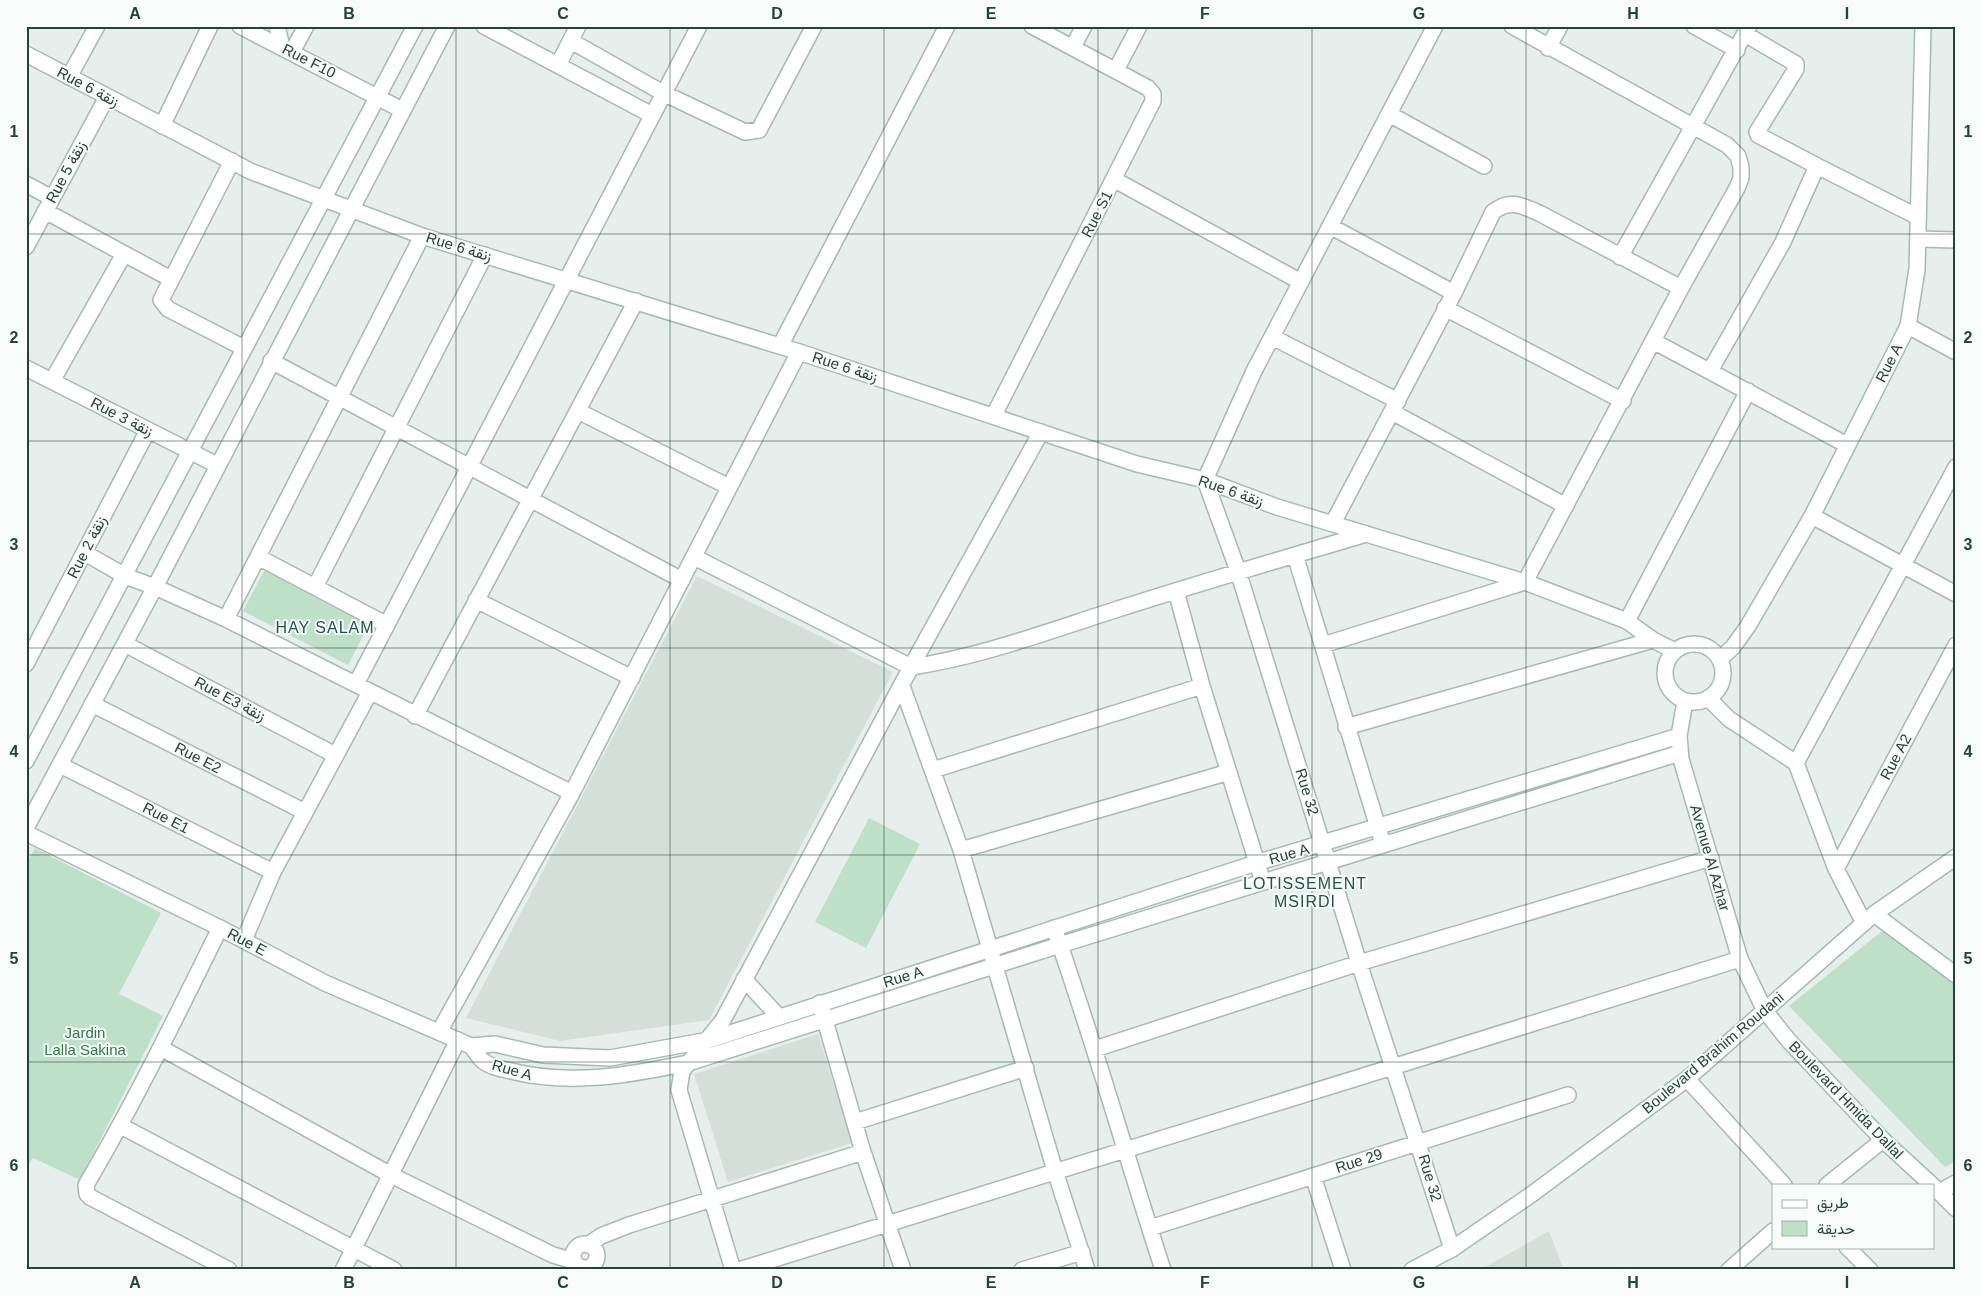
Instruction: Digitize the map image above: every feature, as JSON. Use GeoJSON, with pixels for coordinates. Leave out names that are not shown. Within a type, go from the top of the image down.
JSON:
{"type":"FeatureCollection","features":[{"type":"Feature","properties":{"kind":"street"},"geometry":{"type":"LineString","coordinates":[[69,77],[97,26]]}},
{"type":"Feature","properties":{"kind":"street"},"geometry":{"type":"LineString","coordinates":[[162,126],[210,26]]}},
{"type":"Feature","properties":{"kind":"street","name":"Rue F10"},"geometry":{"type":"LineString","coordinates":[[240,26],[402,110]]}},
{"type":"Feature","properties":{"kind":"street"},"geometry":{"type":"LineString","coordinates":[[277,26],[287,50],[306,26]]}},
{"type":"Feature","properties":{"kind":"street"},"geometry":{"type":"LineString","coordinates":[[26,761],[32,738],[125,576],[189,451],[415,26]]}},
{"type":"Feature","properties":{"kind":"street"},"geometry":{"type":"LineString","coordinates":[[26,828],[155,587],[350,208],[447,26]]}},
{"type":"Feature","properties":{"kind":"street"},"geometry":{"type":"LineString","coordinates":[[484,26],[652,115]]}},
{"type":"Feature","properties":{"kind":"street"},"geometry":{"type":"LineString","coordinates":[[558,65],[578,26]]}},
{"type":"Feature","properties":{"kind":"street"},"geometry":{"type":"LineString","coordinates":[[356,684],[699,26]]}},
{"type":"Feature","properties":{"kind":"street"},"geometry":{"type":"LineString","coordinates":[[571,41],[663,93],[745,132],[759,130],[814,26]]}},
{"type":"Feature","properties":{"kind":"street"},"geometry":{"type":"LineString","coordinates":[[780,346],[947,26]]}},
{"type":"Feature","properties":{"kind":"street"},"geometry":{"type":"LineString","coordinates":[[1032,26],[1116,70],[1139,26]]}},
{"type":"Feature","properties":{"kind":"street"},"geometry":{"type":"LineString","coordinates":[[1073,48],[1084,26]]}},
{"type":"Feature","properties":{"kind":"street"},"geometry":{"type":"LineString","coordinates":[[1205,480],[1254,371],[1435,26]]}},
{"type":"Feature","properties":{"kind":"street"},"geometry":{"type":"LineString","coordinates":[[1323,645],[1525,582],[1737,188],[1741,167],[1733,150],[1548,48],[1512,26]]}},
{"type":"Feature","properties":{"kind":"street"},"geometry":{"type":"LineString","coordinates":[[1548,48],[1560,26]]}},
{"type":"Feature","properties":{"kind":"street"},"geometry":{"type":"LineString","coordinates":[[1694,26],[1737,50]]}},
{"type":"Feature","properties":{"kind":"street","name":"Rue A"},"geometry":{"type":"LineString","coordinates":[[1720,659],[1733,647],[1748,626],[1812,516],[1908,326],[1915,294],[1918,239],[1923,26]]}},
{"type":"Feature","properties":{"kind":"street"},"geometry":{"type":"LineString","coordinates":[[1620,257],[1747,30],[1796,64],[1796,69],[1757,132],[1758,135],[1918,217]]}},
{"type":"Feature","properties":{"kind":"street","name":"Rue 6 زنقة"},"geometry":{"type":"LineString","coordinates":[[26,54],[107,98],[232,161],[293,188],[323,197],[422,236],[799,352],[994,415],[1137,464],[1205,480],[1277,507],[1525,582],[1627,621],[1653,640],[1675,651]]}},
{"type":"Feature","properties":{"kind":"street","name":"Rue S1"},"geometry":{"type":"LineString","coordinates":[[994,415],[1154,101],[1153,94],[1148,88],[1116,70]]}},
{"type":"Feature","properties":{"kind":"street","name":"Rue 5 زنقة"},"geometry":{"type":"LineString","coordinates":[[26,247],[107,98]]}},
{"type":"Feature","properties":{"kind":"street"},"geometry":{"type":"LineString","coordinates":[[1388,114],[1484,166]]}},
{"type":"Feature","properties":{"kind":"street"},"geometry":{"type":"LineString","coordinates":[[232,161],[161,300],[164,307],[244,348]]}},
{"type":"Feature","properties":{"kind":"street"},"geometry":{"type":"LineString","coordinates":[[1710,371],[1783,242],[1817,166]]}},
{"type":"Feature","properties":{"kind":"street"},"geometry":{"type":"LineString","coordinates":[[1115,180],[1301,282]]}},
{"type":"Feature","properties":{"kind":"street"},"geometry":{"type":"LineString","coordinates":[[26,184],[49,205],[124,254],[171,279]]}},
{"type":"Feature","properties":{"kind":"street"},"geometry":{"type":"LineString","coordinates":[[1333,523],[1454,293],[1493,212],[1500,206],[1518,204],[1539,213],[1682,288]]}},
{"type":"Feature","properties":{"kind":"street"},"geometry":{"type":"LineString","coordinates":[[1330,226],[1454,293]]}},
{"type":"Feature","properties":{"kind":"street"},"geometry":{"type":"LineString","coordinates":[[226,619],[422,236]]}},
{"type":"Feature","properties":{"kind":"street"},"geometry":{"type":"LineString","coordinates":[[1918,239],[1956,240]]}},
{"type":"Feature","properties":{"kind":"street"},"geometry":{"type":"LineString","coordinates":[[52,381],[124,254]]}},
{"type":"Feature","properties":{"kind":"street"},"geometry":{"type":"LineString","coordinates":[[315,587],[395,427],[485,255]]}},
{"type":"Feature","properties":{"kind":"street"},"geometry":{"type":"LineString","coordinates":[[415,716],[636,302]]}},
{"type":"Feature","properties":{"kind":"street"},"geometry":{"type":"LineString","coordinates":[[1445,308],[1623,401]]}},
{"type":"Feature","properties":{"kind":"street"},"geometry":{"type":"LineString","coordinates":[[1908,326],[1956,352]]}},
{"type":"Feature","properties":{"kind":"street"},"geometry":{"type":"LineString","coordinates":[[1272,337],[1566,506]]}},
{"type":"Feature","properties":{"kind":"street"},"geometry":{"type":"LineString","coordinates":[[1653,341],[1847,445]]}},
{"type":"Feature","properties":{"kind":"street"},"geometry":{"type":"LineString","coordinates":[[439,1032],[572,793],[799,352]]}},
{"type":"Feature","properties":{"kind":"street"},"geometry":{"type":"LineString","coordinates":[[271,361],[682,580]]}},
{"type":"Feature","properties":{"kind":"street","name":"Rue 3 زنقة"},"geometry":{"type":"LineString","coordinates":[[26,368],[217,465]]}},
{"type":"Feature","properties":{"kind":"street"},"geometry":{"type":"LineString","coordinates":[[1627,621],[1748,391]]}},
{"type":"Feature","properties":{"kind":"street"},"geometry":{"type":"LineString","coordinates":[[578,412],[729,487]]}},
{"type":"Feature","properties":{"kind":"street","name":"Rue 2 زنقة"},"geometry":{"type":"LineString","coordinates":[[26,664],[148,430]]}},
{"type":"Feature","properties":{"kind":"street"},"geometry":{"type":"LineString","coordinates":[[733,1270],[679,1090],[682,1071],[709,1040],[723,1020],[911,667],[1042,432]]}},
{"type":"Feature","properties":{"kind":"street"},"geometry":{"type":"LineString","coordinates":[[1796,764],[1956,467]]}},
{"type":"Feature","properties":{"kind":"street","name":"Rue 32"},"geometry":{"type":"LineString","coordinates":[[1205,480],[1238,571],[1359,963],[1419,1142],[1452,1249]]}},
{"type":"Feature","properties":{"kind":"street"},"geometry":{"type":"LineString","coordinates":[[1812,516],[1956,594]]}},
{"type":"Feature","properties":{"kind":"street"},"geometry":{"type":"LineString","coordinates":[[694,557],[911,667],[943,662],[1238,571],[1366,534]]}},
{"type":"Feature","properties":{"kind":"street"},"geometry":{"type":"LineString","coordinates":[[84,553],[125,576],[155,587],[226,619],[356,684],[415,716],[572,793]]}},
{"type":"Feature","properties":{"kind":"street"},"geometry":{"type":"LineString","coordinates":[[1295,555],[1383,844]]}},
{"type":"Feature","properties":{"kind":"street"},"geometry":{"type":"LineString","coordinates":[[258,557],[387,624]]}},
{"type":"Feature","properties":{"kind":"street"},"geometry":{"type":"LineString","coordinates":[[1176,591],[1202,686],[1263,882]]}},
{"type":"Feature","properties":{"kind":"street"},"geometry":{"type":"LineString","coordinates":[[476,600],[632,678]]}},
{"type":"Feature","properties":{"kind":"street"},"geometry":{"type":"LineString","coordinates":[[1346,727],[1653,640]]}},
{"type":"Feature","properties":{"kind":"street","name":"Rue E3 زنقة"},"geometry":{"type":"LineString","coordinates":[[125,644],[335,754]]}},
{"type":"Feature","properties":{"kind":"street"},"geometry":{"type":"LineString","coordinates":[[1699,644],[1714,652],[1720,659],[1723,668],[1720,685],[1708,698],[1701,701],[1685,700],[1676,696],[1669,688],[1665,679],[1665,668],[1668,659],[1682,646],[1699,644]]}},
{"type":"Feature","properties":{"kind":"street","name":"Rue A2"},"geometry":{"type":"LineString","coordinates":[[1836,869],[1956,645]]}},
{"type":"Feature","properties":{"kind":"street"},"geometry":{"type":"LineString","coordinates":[[902,686],[961,850],[1055,1171],[1088,1270]]}},
{"type":"Feature","properties":{"kind":"street"},"geometry":{"type":"LineString","coordinates":[[933,770],[1202,686]]}},
{"type":"Feature","properties":{"kind":"street"},"geometry":{"type":"LineString","coordinates":[[244,940],[273,872],[370,692]]}},
{"type":"Feature","properties":{"kind":"street"},"geometry":{"type":"LineString","coordinates":[[1708,698],[1729,719],[1796,764],[1836,869],[1869,918],[1956,975]]}},
{"type":"Feature","properties":{"kind":"street","name":"Avenue Al Azhar"},"geometry":{"type":"LineString","coordinates":[[1685,700],[1679,736],[1680,753],[1740,959],[1765,1011]]}},
{"type":"Feature","properties":{"kind":"street","name":"Rue E2"},"geometry":{"type":"LineString","coordinates":[[92,704],[305,812]]}},
{"type":"Feature","properties":{"kind":"street","name":"Rue A"},"geometry":{"type":"LineString","coordinates":[[465,1043],[495,1044],[543,1055],[610,1058],[709,1040],[1256,863],[1323,845],[1378,826],[1679,736]]}},
{"type":"Feature","properties":{"kind":"street","name":"Rue A"},"geometry":{"type":"LineString","coordinates":[[465,1043],[484,1062],[498,1068],[538,1078],[597,1078],[637,1074],[688,1063],[1060,944],[1680,753]]}},
{"type":"Feature","properties":{"kind":"street","name":"Rue E1"},"geometry":{"type":"LineString","coordinates":[[60,764],[273,872]]}},
{"type":"Feature","properties":{"kind":"street"},"geometry":{"type":"LineString","coordinates":[[961,850],[1229,772]]}},
{"type":"Feature","properties":{"kind":"street"},"geometry":{"type":"LineString","coordinates":[[1508,787],[1514,804]]}},
{"type":"Feature","properties":{"kind":"street","name":"Rue E"},"geometry":{"type":"LineString","coordinates":[[26,833],[244,940],[325,984],[465,1043]]}},
{"type":"Feature","properties":{"kind":"street","name":"Boulevard Brahim Roudani"},"geometry":{"type":"LineString","coordinates":[[1412,1270],[1452,1249],[1561,1174],[1686,1079],[1869,918],[1956,857]]}},
{"type":"Feature","properties":{"kind":"street"},"geometry":{"type":"LineString","coordinates":[[1095,1049],[1359,963],[1711,858]]}},
{"type":"Feature","properties":{"kind":"street"},"geometry":{"type":"LineString","coordinates":[[220,928],[161,1048],[86,1185],[87,1194],[138,1224],[229,1270]]}},
{"type":"Feature","properties":{"kind":"street"},"geometry":{"type":"LineString","coordinates":[[1054,928],[1095,1049],[1124,1150],[1164,1270]]}},
{"type":"Feature","properties":{"kind":"street"},"geometry":{"type":"LineString","coordinates":[[738,1270],[1740,959]]}},
{"type":"Feature","properties":{"kind":"street"},"geometry":{"type":"LineString","coordinates":[[744,980],[779,1017]]}},
{"type":"Feature","properties":{"kind":"street"},"geometry":{"type":"LineString","coordinates":[[820,1003],[863,1152],[903,1270]]}},
{"type":"Feature","properties":{"kind":"street","name":"Boulevard Hmida Dallal"},"geometry":{"type":"LineString","coordinates":[[1765,1011],[1788,1041],[1883,1140],[1931,1184]]}},
{"type":"Feature","properties":{"kind":"street"},"geometry":{"type":"LineString","coordinates":[[343,1270],[391,1175],[465,1043]]}},
{"type":"Feature","properties":{"kind":"street"},"geometry":{"type":"LineString","coordinates":[[161,1048],[391,1175],[553,1255],[588,1266]]}},
{"type":"Feature","properties":{"kind":"street"},"geometry":{"type":"LineString","coordinates":[[855,1122],[1026,1068]]}},
{"type":"Feature","properties":{"kind":"street"},"geometry":{"type":"LineString","coordinates":[[1686,1079],[1783,1184]]}},
{"type":"Feature","properties":{"kind":"street","name":"Rue 29"},"geometry":{"type":"LineString","coordinates":[[1150,1228],[1568,1095]]}},
{"type":"Feature","properties":{"kind":"street"},"geometry":{"type":"LineString","coordinates":[[120,1126],[394,1270]]}},
{"type":"Feature","properties":{"kind":"street"},"geometry":{"type":"LineString","coordinates":[[1828,1184],[1883,1140]]}},
{"type":"Feature","properties":{"kind":"street"},"geometry":{"type":"LineString","coordinates":[[588,1266],[574,1251],[578,1247],[588,1245],[601,1236],[629,1225],[713,1201],[863,1152]]}},
{"type":"Feature","properties":{"kind":"street"},"geometry":{"type":"LineString","coordinates":[[1313,1176],[1344,1270]]}},
{"type":"Feature","properties":{"kind":"street"},"geometry":{"type":"LineString","coordinates":[[1935,1188],[1956,1183]]}},
{"type":"Feature","properties":{"kind":"street","name":"Boulevard Hmida Dallal"},"geometry":{"type":"LineString","coordinates":[[1935,1188],[1956,1209]]}},
{"type":"Feature","properties":{"kind":"street"},"geometry":{"type":"LineString","coordinates":[[1729,1270],[1772,1232]]}},
{"type":"Feature","properties":{"kind":"street"},"geometry":{"type":"LineString","coordinates":[[588,1245],[596,1252],[588,1266]]}},
{"type":"Feature","properties":{"kind":"street"},"geometry":{"type":"LineString","coordinates":[[1847,1248],[1866,1269]]}},
{"type":"Feature","properties":{"kind":"street"},"geometry":{"type":"LineString","coordinates":[[1022,1270],[1082,1252]]}},
{"type":"Feature","properties":{"kind":"shaded area"},"geometry":{"type":"Polygon","coordinates":[[[697,576],[893,672],[709,1020],[560,1041],[466,1018],[697,576]]]}},
{"type":"Feature","properties":{"kind":"shaded area"},"geometry":{"type":"Polygon","coordinates":[[[818,1034],[852,1143],[728,1182],[694,1074],[818,1034]]]}},
{"type":"Feature","properties":{"kind":"shaded area"},"geometry":{"type":"Polygon","coordinates":[[[1549,1231],[1564,1270],[1480,1270],[1549,1231]]]}},
{"type":"Feature","properties":{"kind":"green space"},"geometry":{"type":"Polygon","coordinates":[[[266,567],[371,621],[348,665],[243,611],[266,567]]]}},
{"type":"Feature","properties":{"kind":"green space"},"geometry":{"type":"Polygon","coordinates":[[[869,818],[920,844],[866,948],[815,922],[869,818]]]}},
{"type":"Feature","properties":{"kind":"green space","name":"Jardin Lalla Sakina"},"geometry":{"type":"Polygon","coordinates":[[[35,848],[161,913],[119,994],[163,1016],[80,1180],[33,1158],[26,1167],[26,864],[35,848]]]}},
{"type":"Feature","properties":{"kind":"green space"},"geometry":{"type":"Polygon","coordinates":[[[1887,927],[1956,981],[1956,1161],[1945,1167],[1789,1006],[1887,927]]]}},
{"type":"Feature","properties":{"kind":"district","name":"HAY SALAM"},"geometry":{"type":"Point","coordinates":[325,627]}},
{"type":"Feature","properties":{"kind":"district","name":"LOTISSEMENT MSIRDI"},"geometry":{"type":"Point","coordinates":[1305,892]}}]}
